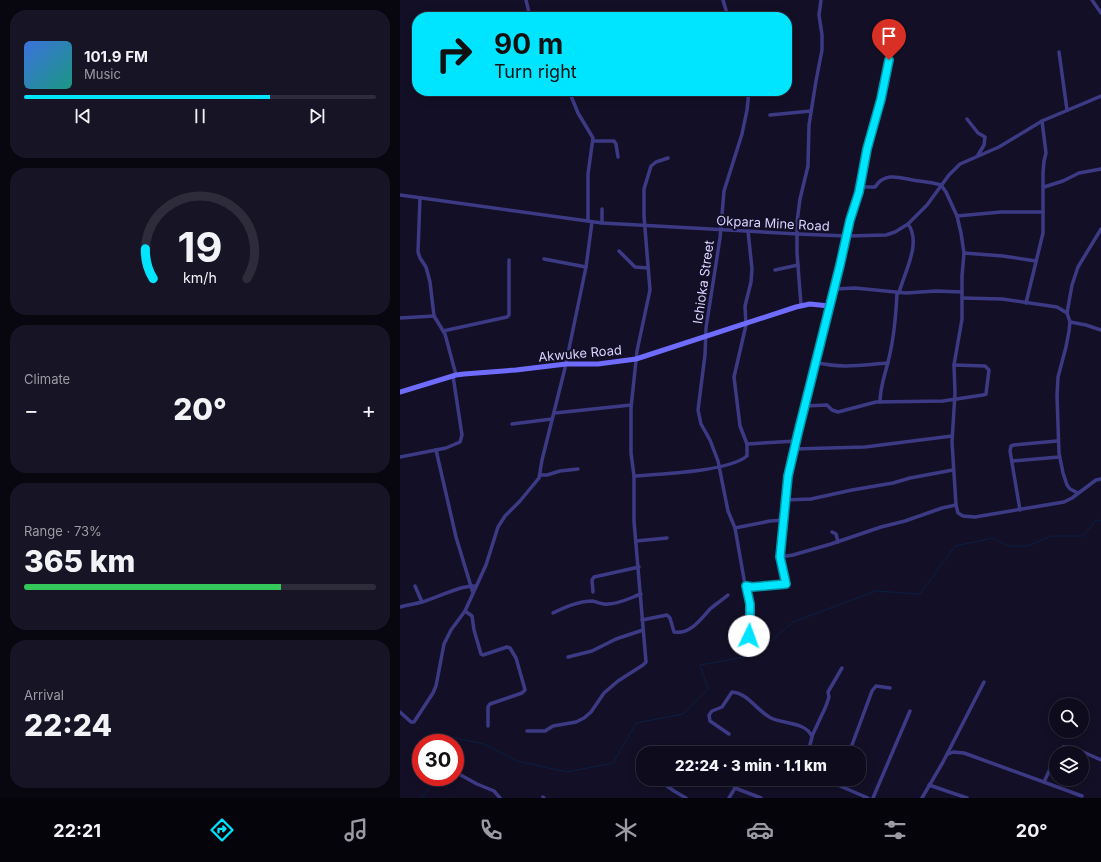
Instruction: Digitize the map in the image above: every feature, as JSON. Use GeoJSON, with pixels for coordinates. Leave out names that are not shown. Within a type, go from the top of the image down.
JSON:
{"type":"FeatureCollection","features":[{"type":"Feature","properties":{"kind":"main road","name":"Akwuke Road"},"geometry":{"type":"LineString","coordinates":[[400,392],[455,375],[566,364],[594,364],[636,359],[801,306],[810,304],[829,306]]}},
{"type":"Feature","properties":{"kind":"street"},"geometry":{"type":"LineString","coordinates":[[526,0],[529,12]]}},
{"type":"Feature","properties":{"kind":"street"},"geometry":{"type":"LineString","coordinates":[[723,0],[727,12]]}},
{"type":"Feature","properties":{"kind":"street"},"geometry":{"type":"LineString","coordinates":[[801,306],[797,222],[800,199],[809,160],[809,125],[822,50],[822,35],[819,15],[821,0]]}},
{"type":"Feature","properties":{"kind":"street"},"geometry":{"type":"LineString","coordinates":[[1092,0],[1101,13]]}},
{"type":"Feature","properties":{"kind":"street"},"geometry":{"type":"LineString","coordinates":[[746,586],[752,587],[786,584],[780,557],[788,476],[815,362],[860,187],[867,149],[881,99],[891,51]]}},
{"type":"Feature","properties":{"kind":"street"},"geometry":{"type":"LineString","coordinates":[[1059,52],[1067,110]]}},
{"type":"Feature","properties":{"kind":"street"},"geometry":{"type":"LineString","coordinates":[[400,712],[413,723],[433,694],[436,686],[444,644],[450,632],[465,611],[486,565],[501,522],[535,484],[540,475],[542,460],[552,419],[555,413],[566,364],[586,267],[590,222],[588,174],[593,141],[592,136],[578,113],[571,96]]}},
{"type":"Feature","properties":{"kind":"street","name":"Ichioka Street"},"geometry":{"type":"LineString","coordinates":[[748,96],[742,134],[725,187],[721,230],[705,337],[705,355],[698,410],[701,424],[712,445],[719,467],[728,511],[735,528],[750,604],[748,644]]}},
{"type":"Feature","properties":{"kind":"street","name":"Okpara Mine Road"},"geometry":{"type":"LineString","coordinates":[[400,195],[602,223],[847,236],[889,234],[898,231],[908,224],[960,164],[999,147],[1042,121],[1101,96]]}},
{"type":"Feature","properties":{"kind":"street"},"geometry":{"type":"LineString","coordinates":[[770,115],[811,111]]}},
{"type":"Feature","properties":{"kind":"street"},"geometry":{"type":"LineString","coordinates":[[967,119],[978,133],[985,137],[984,145],[977,156]]}},
{"type":"Feature","properties":{"kind":"street"},"geometry":{"type":"LineString","coordinates":[[1026,303],[1043,233],[1043,165],[1046,149],[1042,121]]}},
{"type":"Feature","properties":{"kind":"street"},"geometry":{"type":"LineString","coordinates":[[593,141],[614,142],[616,144],[618,156]]}},
{"type":"Feature","properties":{"kind":"street"},"geometry":{"type":"LineString","coordinates":[[528,730],[545,731],[553,726],[572,723],[584,718],[604,693],[618,681],[646,662],[634,511],[634,476],[631,453],[631,405],[636,359],[650,290],[643,200],[644,189],[651,166],[656,162],[668,158]]}},
{"type":"Feature","properties":{"kind":"street"},"geometry":{"type":"LineString","coordinates":[[1044,187],[1063,181],[1079,173],[1101,169]]}},
{"type":"Feature","properties":{"kind":"street"},"geometry":{"type":"LineString","coordinates":[[860,187],[875,187],[879,180],[891,176],[927,181],[941,186],[946,192],[962,233],[964,253],[961,325],[954,365],[955,398],[952,436],[953,470],[958,513],[965,517],[982,516],[1064,502],[1072,498],[1096,480],[1101,479]]}},
{"type":"Feature","properties":{"kind":"street"},"geometry":{"type":"LineString","coordinates":[[400,457],[456,445],[462,439],[455,375],[444,331],[434,316],[430,282],[426,267],[418,252],[420,198]]}},
{"type":"Feature","properties":{"kind":"street"},"geometry":{"type":"LineString","coordinates":[[602,209],[602,223]]}},
{"type":"Feature","properties":{"kind":"street"},"geometry":{"type":"LineString","coordinates":[[956,216],[1001,212],[1043,212]]}},
{"type":"Feature","properties":{"kind":"street"},"geometry":{"type":"LineString","coordinates":[[880,402],[882,382],[893,336],[898,293],[908,268],[912,246],[912,231],[908,224]]}},
{"type":"Feature","properties":{"kind":"street"},"geometry":{"type":"LineString","coordinates":[[1078,493],[1068,487],[1059,457],[1057,441],[1058,377],[1066,348],[1070,322],[1068,313],[1072,285],[1078,267],[1101,229]]}},
{"type":"Feature","properties":{"kind":"street"},"geometry":{"type":"LineString","coordinates":[[634,476],[684,472],[719,467],[745,457],[747,454],[747,444],[740,426],[734,378],[746,323],[745,306],[751,288],[752,273],[748,231]]}},
{"type":"Feature","properties":{"kind":"street"},"geometry":{"type":"LineString","coordinates":[[619,251],[635,267],[648,268]]}},
{"type":"Feature","properties":{"kind":"street"},"geometry":{"type":"LineString","coordinates":[[964,253],[1003,256],[1036,261]]}},
{"type":"Feature","properties":{"kind":"street"},"geometry":{"type":"LineString","coordinates":[[544,259],[586,267]]}},
{"type":"Feature","properties":{"kind":"street"},"geometry":{"type":"LineString","coordinates":[[444,331],[507,317],[509,315],[509,260]]}},
{"type":"Feature","properties":{"kind":"street"},"geometry":{"type":"LineString","coordinates":[[775,270],[798,265]]}},
{"type":"Feature","properties":{"kind":"street"},"geometry":{"type":"LineString","coordinates":[[834,289],[865,289],[898,293],[936,291],[962,292]]}},
{"type":"Feature","properties":{"kind":"street"},"geometry":{"type":"LineString","coordinates":[[962,298],[1002,299],[1057,307],[1068,313]]}},
{"type":"Feature","properties":{"kind":"street"},"geometry":{"type":"LineString","coordinates":[[400,318],[434,316]]}},
{"type":"Feature","properties":{"kind":"street"},"geometry":{"type":"LineString","coordinates":[[1070,322],[1101,330]]}},
{"type":"Feature","properties":{"kind":"street"},"geometry":{"type":"LineString","coordinates":[[815,362],[835,366],[860,366],[888,362]]}},
{"type":"Feature","properties":{"kind":"street"},"geometry":{"type":"LineString","coordinates":[[805,406],[827,405],[830,406],[832,410],[838,412],[880,402],[936,401],[986,394],[989,370],[985,366],[954,365]]}},
{"type":"Feature","properties":{"kind":"street"},"geometry":{"type":"LineString","coordinates":[[555,413],[631,405]]}},
{"type":"Feature","properties":{"kind":"street"},"geometry":{"type":"LineString","coordinates":[[512,424],[552,419]]}},
{"type":"Feature","properties":{"kind":"street"},"geometry":{"type":"LineString","coordinates":[[794,449],[865,447],[952,436]]}},
{"type":"Feature","properties":{"kind":"street"},"geometry":{"type":"LineString","coordinates":[[747,444],[796,441]]}},
{"type":"Feature","properties":{"kind":"street"},"geometry":{"type":"LineString","coordinates":[[1020,510],[1010,451],[1012,446],[1057,441]]}},
{"type":"Feature","properties":{"kind":"street"},"geometry":{"type":"LineString","coordinates":[[436,450],[464,567],[473,592]]}},
{"type":"Feature","properties":{"kind":"street"},"geometry":{"type":"LineString","coordinates":[[1012,461],[1059,457]]}},
{"type":"Feature","properties":{"kind":"street"},"geometry":{"type":"LineString","coordinates":[[540,475],[578,469]]}},
{"type":"Feature","properties":{"kind":"street"},"geometry":{"type":"LineString","coordinates":[[786,500],[811,499],[953,470]]}},
{"type":"Feature","properties":{"kind":"street"},"geometry":{"type":"LineString","coordinates":[[780,557],[793,555],[838,542],[881,527],[956,505]]}},
{"type":"Feature","properties":{"kind":"street"},"geometry":{"type":"LineString","coordinates":[[735,528],[770,521],[784,520]]}},
{"type":"Feature","properties":{"kind":"street"},"geometry":{"type":"LineString","coordinates":[[832,532],[836,534],[838,542]]}},
{"type":"Feature","properties":{"kind":"street"},"geometry":{"type":"LineString","coordinates":[[636,541],[668,538]]}},
{"type":"Feature","properties":{"kind":"street"},"geometry":{"type":"LineString","coordinates":[[593,592],[592,580],[594,577],[639,567]]}},
{"type":"Feature","properties":{"kind":"street"},"geometry":{"type":"LineString","coordinates":[[415,586],[422,602]]}},
{"type":"Feature","properties":{"kind":"street"},"geometry":{"type":"LineString","coordinates":[[400,607],[422,602],[470,586],[476,586]]}},
{"type":"Feature","properties":{"kind":"street"},"geometry":{"type":"LineString","coordinates":[[553,613],[578,603],[594,601],[603,604],[613,604],[641,594]]}},
{"type":"Feature","properties":{"kind":"street"},"geometry":{"type":"LineString","coordinates":[[642,620],[667,615],[670,618],[674,632],[683,632],[699,622],[710,610],[728,595]]}},
{"type":"Feature","properties":{"kind":"street"},"geometry":{"type":"LineString","coordinates":[[465,611],[472,616],[474,630],[481,654],[483,655],[507,647],[510,648],[516,658],[525,690],[522,693],[490,704],[488,707],[488,726]]}},
{"type":"Feature","properties":{"kind":"street"},"geometry":{"type":"LineString","coordinates":[[568,657],[592,651],[616,639],[643,630]]}},
{"type":"Feature","properties":{"kind":"street"},"geometry":{"type":"LineString","coordinates":[[811,746],[812,736],[829,697],[828,692],[842,668]]}},
{"type":"Feature","properties":{"kind":"street"},"geometry":{"type":"LineString","coordinates":[[922,798],[948,754],[984,682]]}},
{"type":"Feature","properties":{"kind":"street"},"geometry":{"type":"LineString","coordinates":[[852,746],[872,691],[876,686],[890,688]]}},
{"type":"Feature","properties":{"kind":"street"},"geometry":{"type":"LineString","coordinates":[[728,734],[710,721],[709,715],[712,711],[722,707],[732,692],[743,696],[771,718],[806,729],[812,736]]}},
{"type":"Feature","properties":{"kind":"street"},"geometry":{"type":"LineString","coordinates":[[873,798],[910,711]]}},
{"type":"Feature","properties":{"kind":"street"},"geometry":{"type":"LineString","coordinates":[[948,754],[953,752],[964,754],[1082,796]]}},
{"type":"Feature","properties":{"kind":"street"},"geometry":{"type":"LineString","coordinates":[[1089,755],[1101,760]]}},
{"type":"Feature","properties":{"kind":"street"},"geometry":{"type":"LineString","coordinates":[[1044,782],[1049,771]]}},
{"type":"Feature","properties":{"kind":"street"},"geometry":{"type":"LineString","coordinates":[[464,776],[477,784],[494,791],[500,798]]}},
{"type":"Feature","properties":{"kind":"street"},"geometry":{"type":"LineString","coordinates":[[929,785],[967,798]]}},
{"type":"Feature","properties":{"kind":"street"},"geometry":{"type":"LineString","coordinates":[[667,786],[686,798]]}},
{"type":"Feature","properties":{"kind":"street"},"geometry":{"type":"LineString","coordinates":[[842,786],[868,798]]}},
{"type":"Feature","properties":{"kind":"street"},"geometry":{"type":"LineString","coordinates":[[729,798],[735,788],[761,798]]}},
{"type":"Feature","properties":{"kind":"waterway"},"geometry":{"type":"LineString","coordinates":[[464,740],[484,744],[517,761],[567,772],[613,763],[636,723],[683,714],[708,689],[700,665],[756,655],[793,622],[876,591],[920,594],[955,546],[993,538],[1008,546],[1028,546],[1051,536],[1083,536],[1095,521],[1101,520]]}},
{"type":"Feature","properties":{"kind":"waterway"},"geometry":{"type":"LineString","coordinates":[[422,798],[430,786]]}},
{"type":"Feature","properties":{"kind":"route"},"geometry":{"type":"LineString","coordinates":[[749,636],[750,604],[746,586],[752,587],[786,584],[780,563],[780,557],[788,476],[850,220],[859,192],[867,149],[881,99],[889,60]]}}]}
